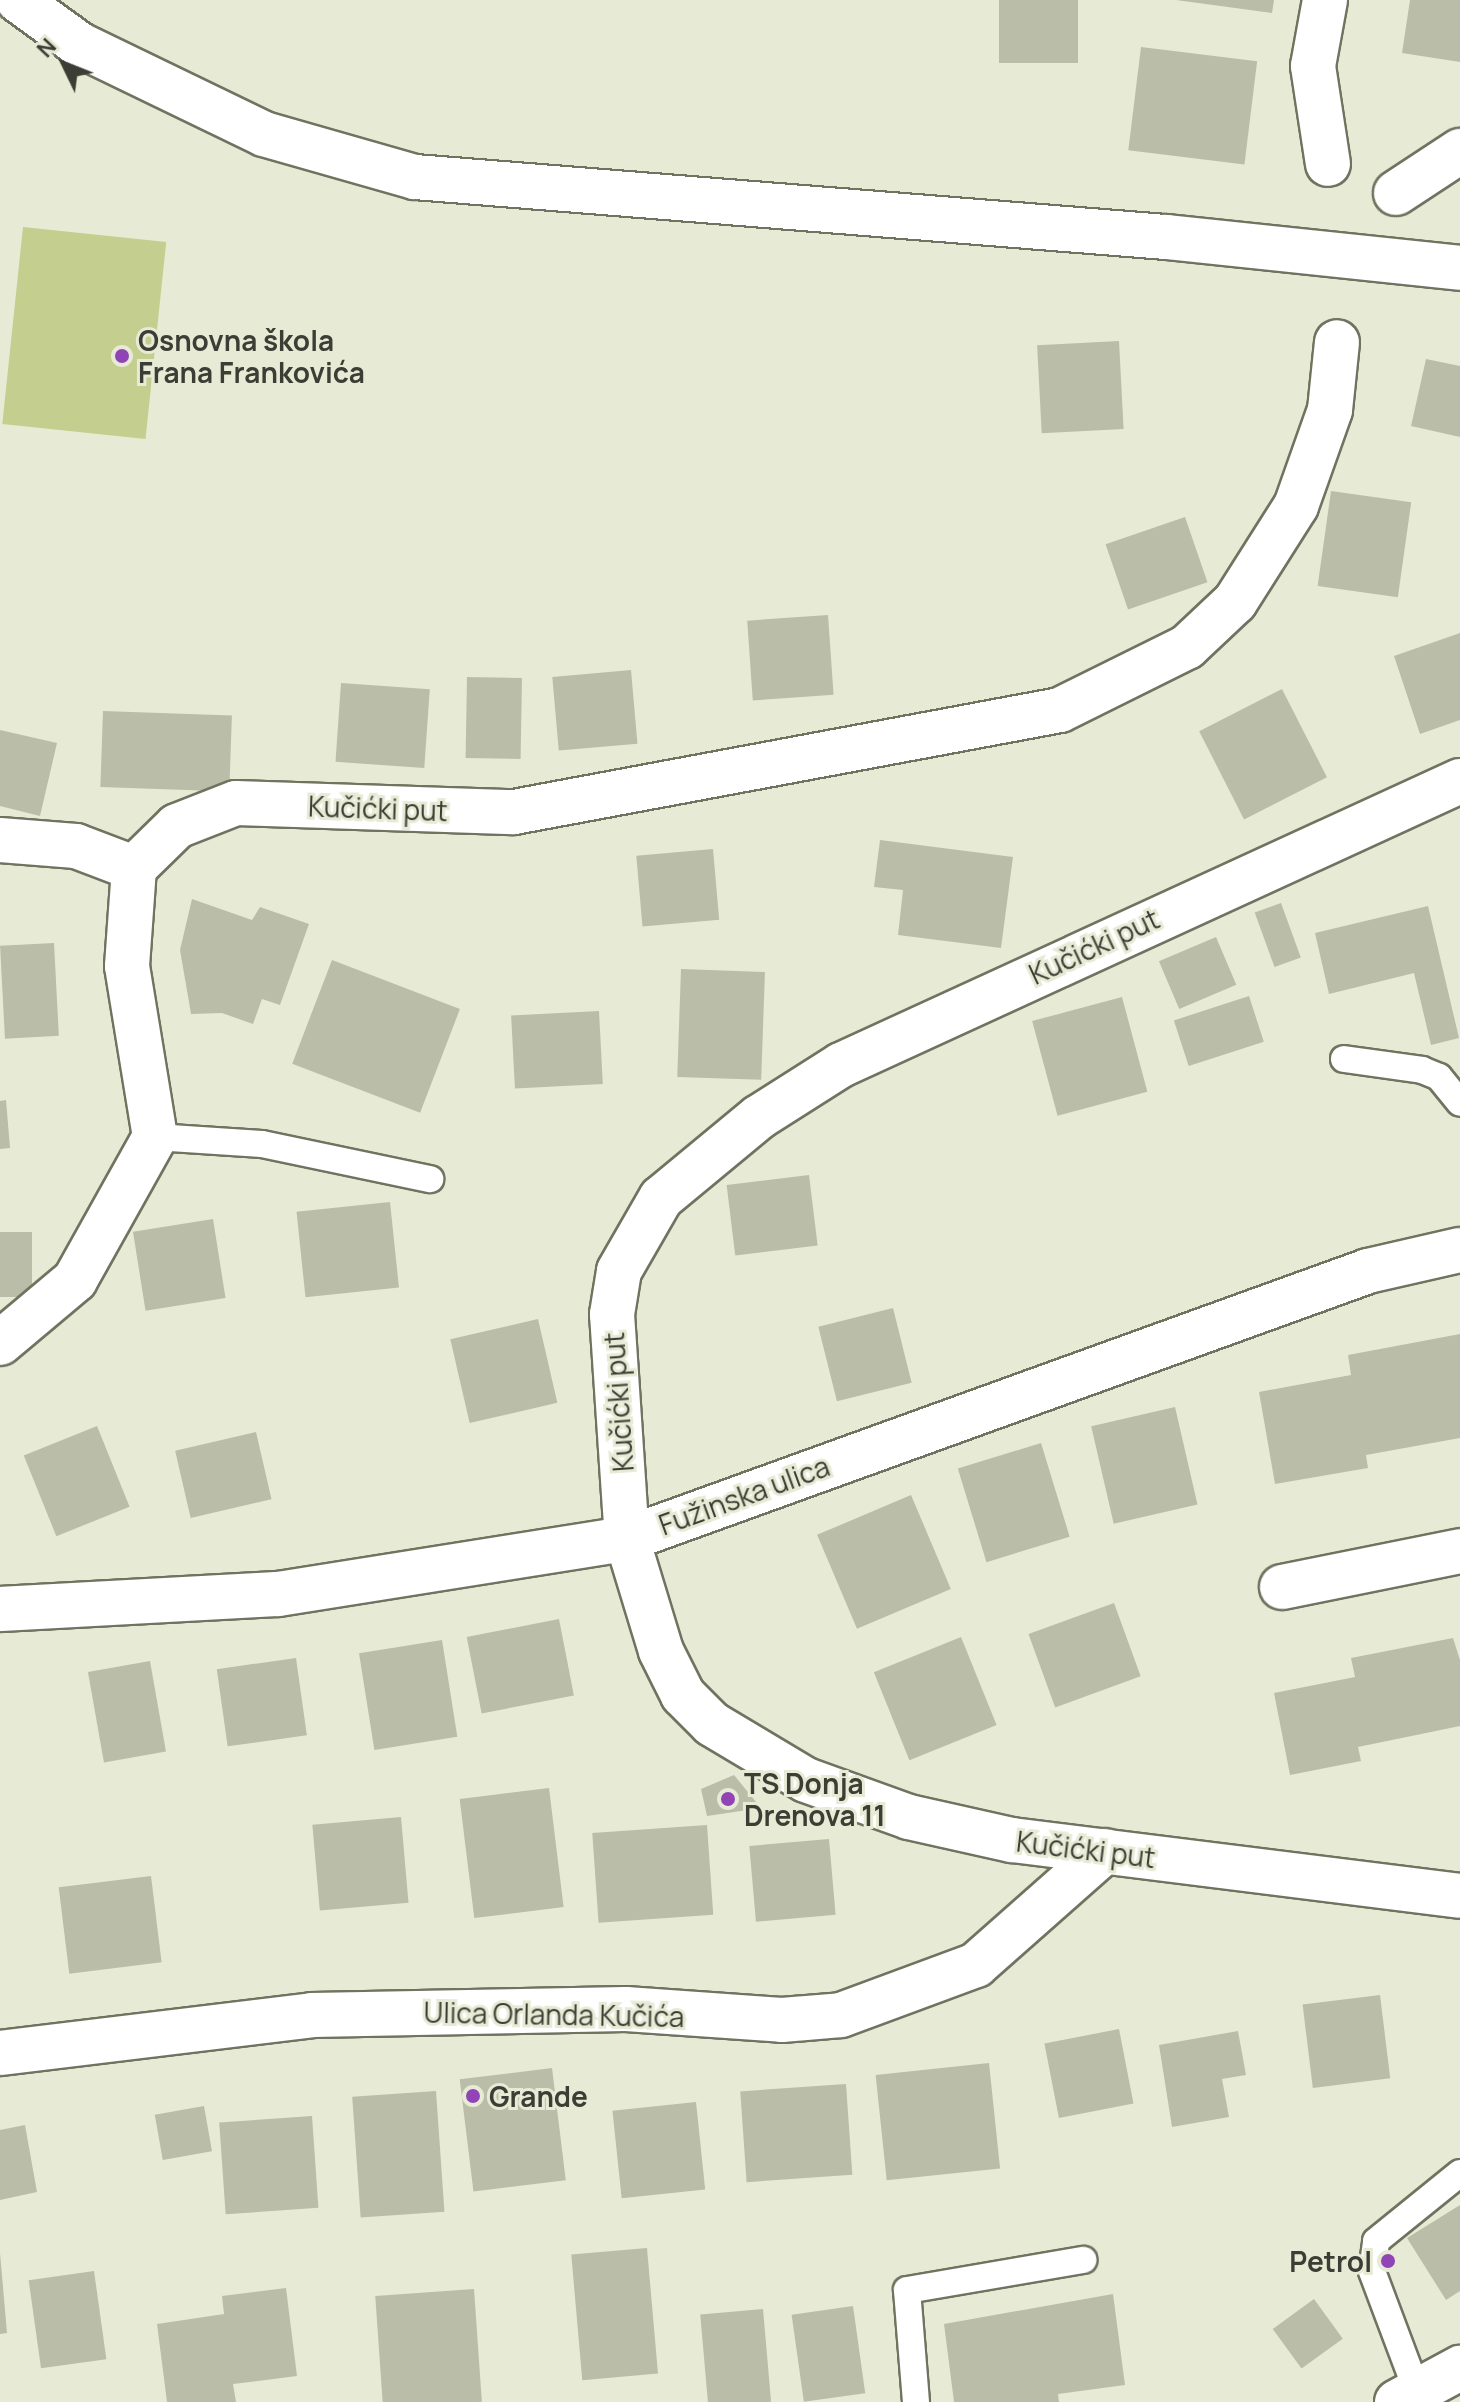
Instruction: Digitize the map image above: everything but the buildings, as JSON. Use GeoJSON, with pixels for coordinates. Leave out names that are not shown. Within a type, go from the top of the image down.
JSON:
{"type":"FeatureCollection","features":[{"type":"Feature","properties":{"kind":"street"},"geometry":{"type":"LineString","coordinates":[[18,0],[80,45],[264,134],[415,177],[1166,237],[1460,268]]}},
{"type":"Feature","properties":{"kind":"street"},"geometry":{"type":"LineString","coordinates":[[1325,0],[1313,66],[1328,164]]}},
{"type":"Feature","properties":{"kind":"street"},"geometry":{"type":"LineString","coordinates":[[1396,193],[1460,151]]}},
{"type":"Feature","properties":{"kind":"street","name":"Kučićki put"},"geometry":{"type":"LineString","coordinates":[[134,868],[177,826],[236,803],[514,812],[1060,710],[1187,647],[1235,602],[1296,506],[1330,410],[1337,342]]}},
{"type":"Feature","properties":{"kind":"street","name":"Kučićki put"},"geometry":{"type":"LineString","coordinates":[[1460,781],[841,1065],[695,1164],[634,1238],[614,1300],[627,1539],[645,1607],[683,1695],[750,1749],[806,1780],[909,1817],[1012,1840],[1460,1896]]}},
{"type":"Feature","properties":{"kind":"street"},"geometry":{"type":"LineString","coordinates":[[0,840],[76,846],[134,868],[127,966],[155,1137],[75,1280],[0,1343]]}},
{"type":"Feature","properties":{"kind":"street","name":"Fužinska ulica"},"geometry":{"type":"LineString","coordinates":[[0,1609],[278,1594],[627,1539],[1338,1281],[1460,1250]]}},
{"type":"Feature","properties":{"kind":"street"},"geometry":{"type":"LineString","coordinates":[[1282,1587],[1460,1551]]}},
{"type":"Feature","properties":{"kind":"street","name":"Ulica Orlanda Kučića"},"geometry":{"type":"LineString","coordinates":[[0,2053],[312,2015],[626,2009],[782,2020],[841,2015],[976,1965],[1105,1851]]}},
{"type":"Feature","properties":{"kind":"street"},"geometry":{"type":"LineString","coordinates":[[1407,2396],[1460,2368]]}},
{"type":"Feature","properties":{"kind":"lane"},"geometry":{"type":"LineString","coordinates":[[1344,1059],[1422,1070],[1439,1077],[1460,1103]]}},
{"type":"Feature","properties":{"kind":"lane"},"geometry":{"type":"LineString","coordinates":[[155,1137],[262,1144],[430,1179]]}},
{"type":"Feature","properties":{"kind":"lane"},"geometry":{"type":"LineString","coordinates":[[1407,2396],[1372,2271],[1376,2241],[1460,2173]]}},
{"type":"Feature","properties":{"kind":"lane"},"geometry":{"type":"LineString","coordinates":[[916,2402],[907,2290],[1083,2260]]}},
{"type":"Feature","properties":{"kind":"green space"},"geometry":{"type":"Polygon","coordinates":[[[23,227],[166,242],[146,439],[2,424],[23,227]]]}},
{"type":"Feature","properties":{"kind":"place","name":"Osnovna škola Frana Frankovića"},"geometry":{"type":"Point","coordinates":[122,356]}},
{"type":"Feature","properties":{"kind":"place","name":"TS Donja Drenova 11"},"geometry":{"type":"Point","coordinates":[728,1799]}},
{"type":"Feature","properties":{"kind":"place","name":"Grande"},"geometry":{"type":"Point","coordinates":[473,2096]}},
{"type":"Feature","properties":{"kind":"place","name":"Petrol"},"geometry":{"type":"Point","coordinates":[1388,2261]}}]}
